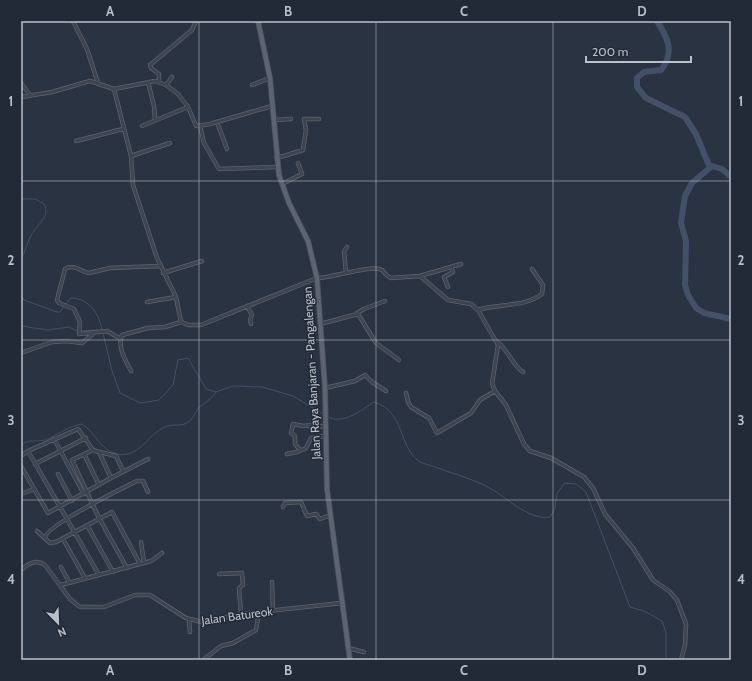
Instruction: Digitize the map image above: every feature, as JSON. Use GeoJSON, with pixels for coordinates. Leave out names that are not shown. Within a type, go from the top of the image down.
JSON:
{"type":"FeatureCollection","features":[{"type":"Feature","properties":{"kind":"main road","name":"Jalan Raya Banjaran - Pangalengan"},"geometry":{"type":"LineString","coordinates":[[258,21],[270,78],[277,167],[289,203],[308,241],[317,278],[325,388],[326,410],[324,436],[327,489],[350,660]]}},
{"type":"Feature","properties":{"kind":"street"},"geometry":{"type":"LineString","coordinates":[[73,21],[87,49],[98,83]]}},
{"type":"Feature","properties":{"kind":"street"},"geometry":{"type":"LineString","coordinates":[[159,82],[159,74],[150,66],[192,30],[196,21]]}},
{"type":"Feature","properties":{"kind":"street"},"geometry":{"type":"LineString","coordinates":[[166,85],[172,77]]}},
{"type":"Feature","properties":{"kind":"street"},"geometry":{"type":"LineString","coordinates":[[252,84],[270,78]]}},
{"type":"Feature","properties":{"kind":"street"},"geometry":{"type":"LineString","coordinates":[[21,98],[30,95],[52,92],[90,81],[114,89],[148,82],[159,82],[166,85],[178,94],[188,107],[194,124],[200,126],[272,106]]}},
{"type":"Feature","properties":{"kind":"street"},"geometry":{"type":"LineString","coordinates":[[148,82],[154,106],[155,120]]}},
{"type":"Feature","properties":{"kind":"street"},"geometry":{"type":"LineString","coordinates":[[21,83],[30,95]]}},
{"type":"Feature","properties":{"kind":"street"},"geometry":{"type":"LineString","coordinates":[[114,89],[131,156],[133,185],[160,266],[176,297],[181,322]]}},
{"type":"Feature","properties":{"kind":"street"},"geometry":{"type":"LineString","coordinates":[[142,126],[188,107]]}},
{"type":"Feature","properties":{"kind":"street"},"geometry":{"type":"LineString","coordinates":[[274,120],[291,119]]}},
{"type":"Feature","properties":{"kind":"street"},"geometry":{"type":"LineString","coordinates":[[276,157],[303,150],[306,130],[304,119],[319,119]]}},
{"type":"Feature","properties":{"kind":"street"},"geometry":{"type":"LineString","coordinates":[[217,122],[227,149]]}},
{"type":"Feature","properties":{"kind":"street"},"geometry":{"type":"LineString","coordinates":[[200,126],[204,143],[218,169],[277,167]]}},
{"type":"Feature","properties":{"kind":"street"},"geometry":{"type":"LineString","coordinates":[[76,141],[123,129]]}},
{"type":"Feature","properties":{"kind":"street"},"geometry":{"type":"LineString","coordinates":[[131,156],[170,143]]}},
{"type":"Feature","properties":{"kind":"street"},"geometry":{"type":"LineString","coordinates":[[282,184],[302,174],[298,163]]}},
{"type":"Feature","properties":{"kind":"street"},"geometry":{"type":"LineString","coordinates":[[346,273],[344,251],[347,247]]}},
{"type":"Feature","properties":{"kind":"street"},"geometry":{"type":"LineString","coordinates":[[163,273],[202,261]]}},
{"type":"Feature","properties":{"kind":"street"},"geometry":{"type":"LineString","coordinates":[[131,371],[122,352],[120,339],[122,335],[129,332],[148,328],[165,327],[181,322],[188,325],[201,325],[317,278],[334,277],[367,269],[380,270],[391,278],[420,276],[461,264]]}},
{"type":"Feature","properties":{"kind":"street"},"geometry":{"type":"LineString","coordinates":[[120,339],[106,331],[94,334],[79,332],[80,322],[74,309],[59,303],[57,300],[66,268],[80,268],[89,273],[110,268],[160,266]]}},
{"type":"Feature","properties":{"kind":"street"},"geometry":{"type":"LineString","coordinates":[[448,287],[444,277],[453,273],[451,267]]}},
{"type":"Feature","properties":{"kind":"street"},"geometry":{"type":"LineString","coordinates":[[478,310],[499,305],[517,304],[542,294],[543,285],[532,269]]}},
{"type":"Feature","properties":{"kind":"street"},"geometry":{"type":"LineString","coordinates":[[420,276],[448,300],[471,304],[478,310],[497,342],[512,362],[523,372]]}},
{"type":"Feature","properties":{"kind":"street"},"geometry":{"type":"LineString","coordinates":[[147,302],[176,297]]}},
{"type":"Feature","properties":{"kind":"street"},"geometry":{"type":"LineString","coordinates":[[320,324],[357,314],[364,309],[385,301]]}},
{"type":"Feature","properties":{"kind":"street"},"geometry":{"type":"LineString","coordinates":[[247,306],[252,315],[250,320],[252,324]]}},
{"type":"Feature","properties":{"kind":"street"},"geometry":{"type":"LineString","coordinates":[[357,314],[376,343],[399,360]]}},
{"type":"Feature","properties":{"kind":"street"},"geometry":{"type":"LineString","coordinates":[[21,353],[52,342],[67,341],[80,344],[94,334]]}},
{"type":"Feature","properties":{"kind":"street"},"geometry":{"type":"LineString","coordinates":[[497,342],[498,351],[492,381],[495,391],[506,406],[526,447],[530,451],[551,458],[584,477],[593,488],[604,514],[634,548],[652,580],[669,591],[677,600],[686,624],[686,645],[682,660]]}},
{"type":"Feature","properties":{"kind":"street"},"geometry":{"type":"LineString","coordinates":[[325,388],[356,381],[366,375],[372,382],[386,391]]}},
{"type":"Feature","properties":{"kind":"street"},"geometry":{"type":"LineString","coordinates":[[406,393],[411,407],[429,418],[437,433],[471,413],[480,400],[495,391]]}},
{"type":"Feature","properties":{"kind":"street"},"geometry":{"type":"LineString","coordinates":[[300,450],[295,444],[295,436],[291,433],[293,424],[303,426],[325,426]]}},
{"type":"Feature","properties":{"kind":"street"},"geometry":{"type":"LineString","coordinates":[[21,456],[28,451],[76,429],[81,430],[93,450],[116,456],[123,471]]}},
{"type":"Feature","properties":{"kind":"street"},"geometry":{"type":"LineString","coordinates":[[287,454],[306,448],[311,438],[324,436]]}},
{"type":"Feature","properties":{"kind":"street"},"geometry":{"type":"LineString","coordinates":[[35,464],[86,438]]}},
{"type":"Feature","properties":{"kind":"street"},"geometry":{"type":"LineString","coordinates":[[54,439],[86,493],[127,568]]}},
{"type":"Feature","properties":{"kind":"street"},"geometry":{"type":"LineString","coordinates":[[86,493],[72,460],[93,450]]}},
{"type":"Feature","properties":{"kind":"street"},"geometry":{"type":"LineString","coordinates":[[28,451],[98,575]]}},
{"type":"Feature","properties":{"kind":"street"},"geometry":{"type":"LineString","coordinates":[[99,452],[111,478]]}},
{"type":"Feature","properties":{"kind":"street"},"geometry":{"type":"LineString","coordinates":[[84,454],[99,485]]}},
{"type":"Feature","properties":{"kind":"street"},"geometry":{"type":"LineString","coordinates":[[21,466],[48,513],[72,501],[123,471],[148,459]]}},
{"type":"Feature","properties":{"kind":"street"},"geometry":{"type":"LineString","coordinates":[[58,474],[72,501]]}},
{"type":"Feature","properties":{"kind":"street"},"geometry":{"type":"LineString","coordinates":[[45,538],[47,532],[66,519],[139,480],[143,481],[148,492]]}},
{"type":"Feature","properties":{"kind":"street"},"geometry":{"type":"LineString","coordinates":[[21,494],[34,489]]}},
{"type":"Feature","properties":{"kind":"street"},"geometry":{"type":"LineString","coordinates":[[283,507],[285,503],[301,502],[307,516],[316,514],[320,519],[331,515]]}},
{"type":"Feature","properties":{"kind":"street"},"geometry":{"type":"LineString","coordinates":[[37,531],[50,543],[63,539],[112,512],[142,564]]}},
{"type":"Feature","properties":{"kind":"street"},"geometry":{"type":"LineString","coordinates":[[87,525],[113,572]]}},
{"type":"Feature","properties":{"kind":"street"},"geometry":{"type":"LineString","coordinates":[[63,539],[85,578]]}},
{"type":"Feature","properties":{"kind":"street"},"geometry":{"type":"LineString","coordinates":[[141,542],[142,564]]}},
{"type":"Feature","properties":{"kind":"street"},"geometry":{"type":"LineString","coordinates":[[61,585],[142,564],[155,559],[162,553]]}},
{"type":"Feature","properties":{"kind":"street","name":"Jalan Batureok"},"geometry":{"type":"LineString","coordinates":[[21,570],[29,564],[40,562],[49,569],[70,599],[80,607],[104,607],[135,595],[150,595],[189,619],[208,622],[241,614],[342,603]]}},
{"type":"Feature","properties":{"kind":"street"},"geometry":{"type":"LineString","coordinates":[[61,567],[69,582]]}},
{"type":"Feature","properties":{"kind":"street"},"geometry":{"type":"LineString","coordinates":[[219,574],[242,573],[243,585],[239,588],[241,614]]}},
{"type":"Feature","properties":{"kind":"street"},"geometry":{"type":"LineString","coordinates":[[272,582],[273,611]]}},
{"type":"Feature","properties":{"kind":"street"},"geometry":{"type":"LineString","coordinates":[[203,660],[221,646],[233,643],[256,630],[259,612]]}},
{"type":"Feature","properties":{"kind":"street"},"geometry":{"type":"LineString","coordinates":[[189,619],[190,632]]}},
{"type":"Feature","properties":{"kind":"street"},"geometry":{"type":"LineString","coordinates":[[348,648],[364,652]]}},
{"type":"Feature","properties":{"kind":"waterway"},"geometry":{"type":"LineString","coordinates":[[657,21],[667,39],[669,52],[668,58],[661,70],[644,72],[637,78],[637,87],[646,98],[685,117],[696,134],[710,168]]}},
{"type":"Feature","properties":{"kind":"waterway"},"geometry":{"type":"LineString","coordinates":[[731,177],[722,169],[712,166],[692,183],[685,196],[681,223],[686,241],[685,285],[688,295],[696,308],[704,313],[731,319]]}},
{"type":"Feature","properties":{"kind":"waterway"},"geometry":{"type":"LineString","coordinates":[[21,199],[35,199],[44,204],[46,209],[45,217],[30,237],[21,260]]}},
{"type":"Feature","properties":{"kind":"waterway"},"geometry":{"type":"LineString","coordinates":[[21,294],[24,300],[57,312],[60,312],[64,306]]}},
{"type":"Feature","properties":{"kind":"waterway"},"geometry":{"type":"LineString","coordinates":[[66,304],[71,298],[88,304],[96,313],[102,329]]}},
{"type":"Feature","properties":{"kind":"waterway"},"geometry":{"type":"LineString","coordinates":[[21,326],[48,330],[69,327],[77,331],[102,330]]}},
{"type":"Feature","properties":{"kind":"waterway"},"geometry":{"type":"LineString","coordinates":[[103,333],[112,371],[120,393],[140,403],[159,400],[173,385],[178,360],[188,358],[206,389],[216,392],[233,386],[262,387],[293,396],[323,414]]}},
{"type":"Feature","properties":{"kind":"waterway"},"geometry":{"type":"LineString","coordinates":[[21,445],[29,441],[45,440],[72,427],[82,424],[106,449],[111,452],[117,454],[131,453],[137,450],[163,428],[189,422],[198,409],[216,392]]}},
{"type":"Feature","properties":{"kind":"waterway"},"geometry":{"type":"LineString","coordinates":[[328,417],[334,419],[346,418],[352,416],[374,402],[384,407],[391,413],[397,421],[408,447],[420,462],[486,486],[533,515],[550,517],[555,508],[557,493],[565,483],[576,484],[586,492],[630,607],[644,611],[662,621],[666,633],[666,660]]}}]}
